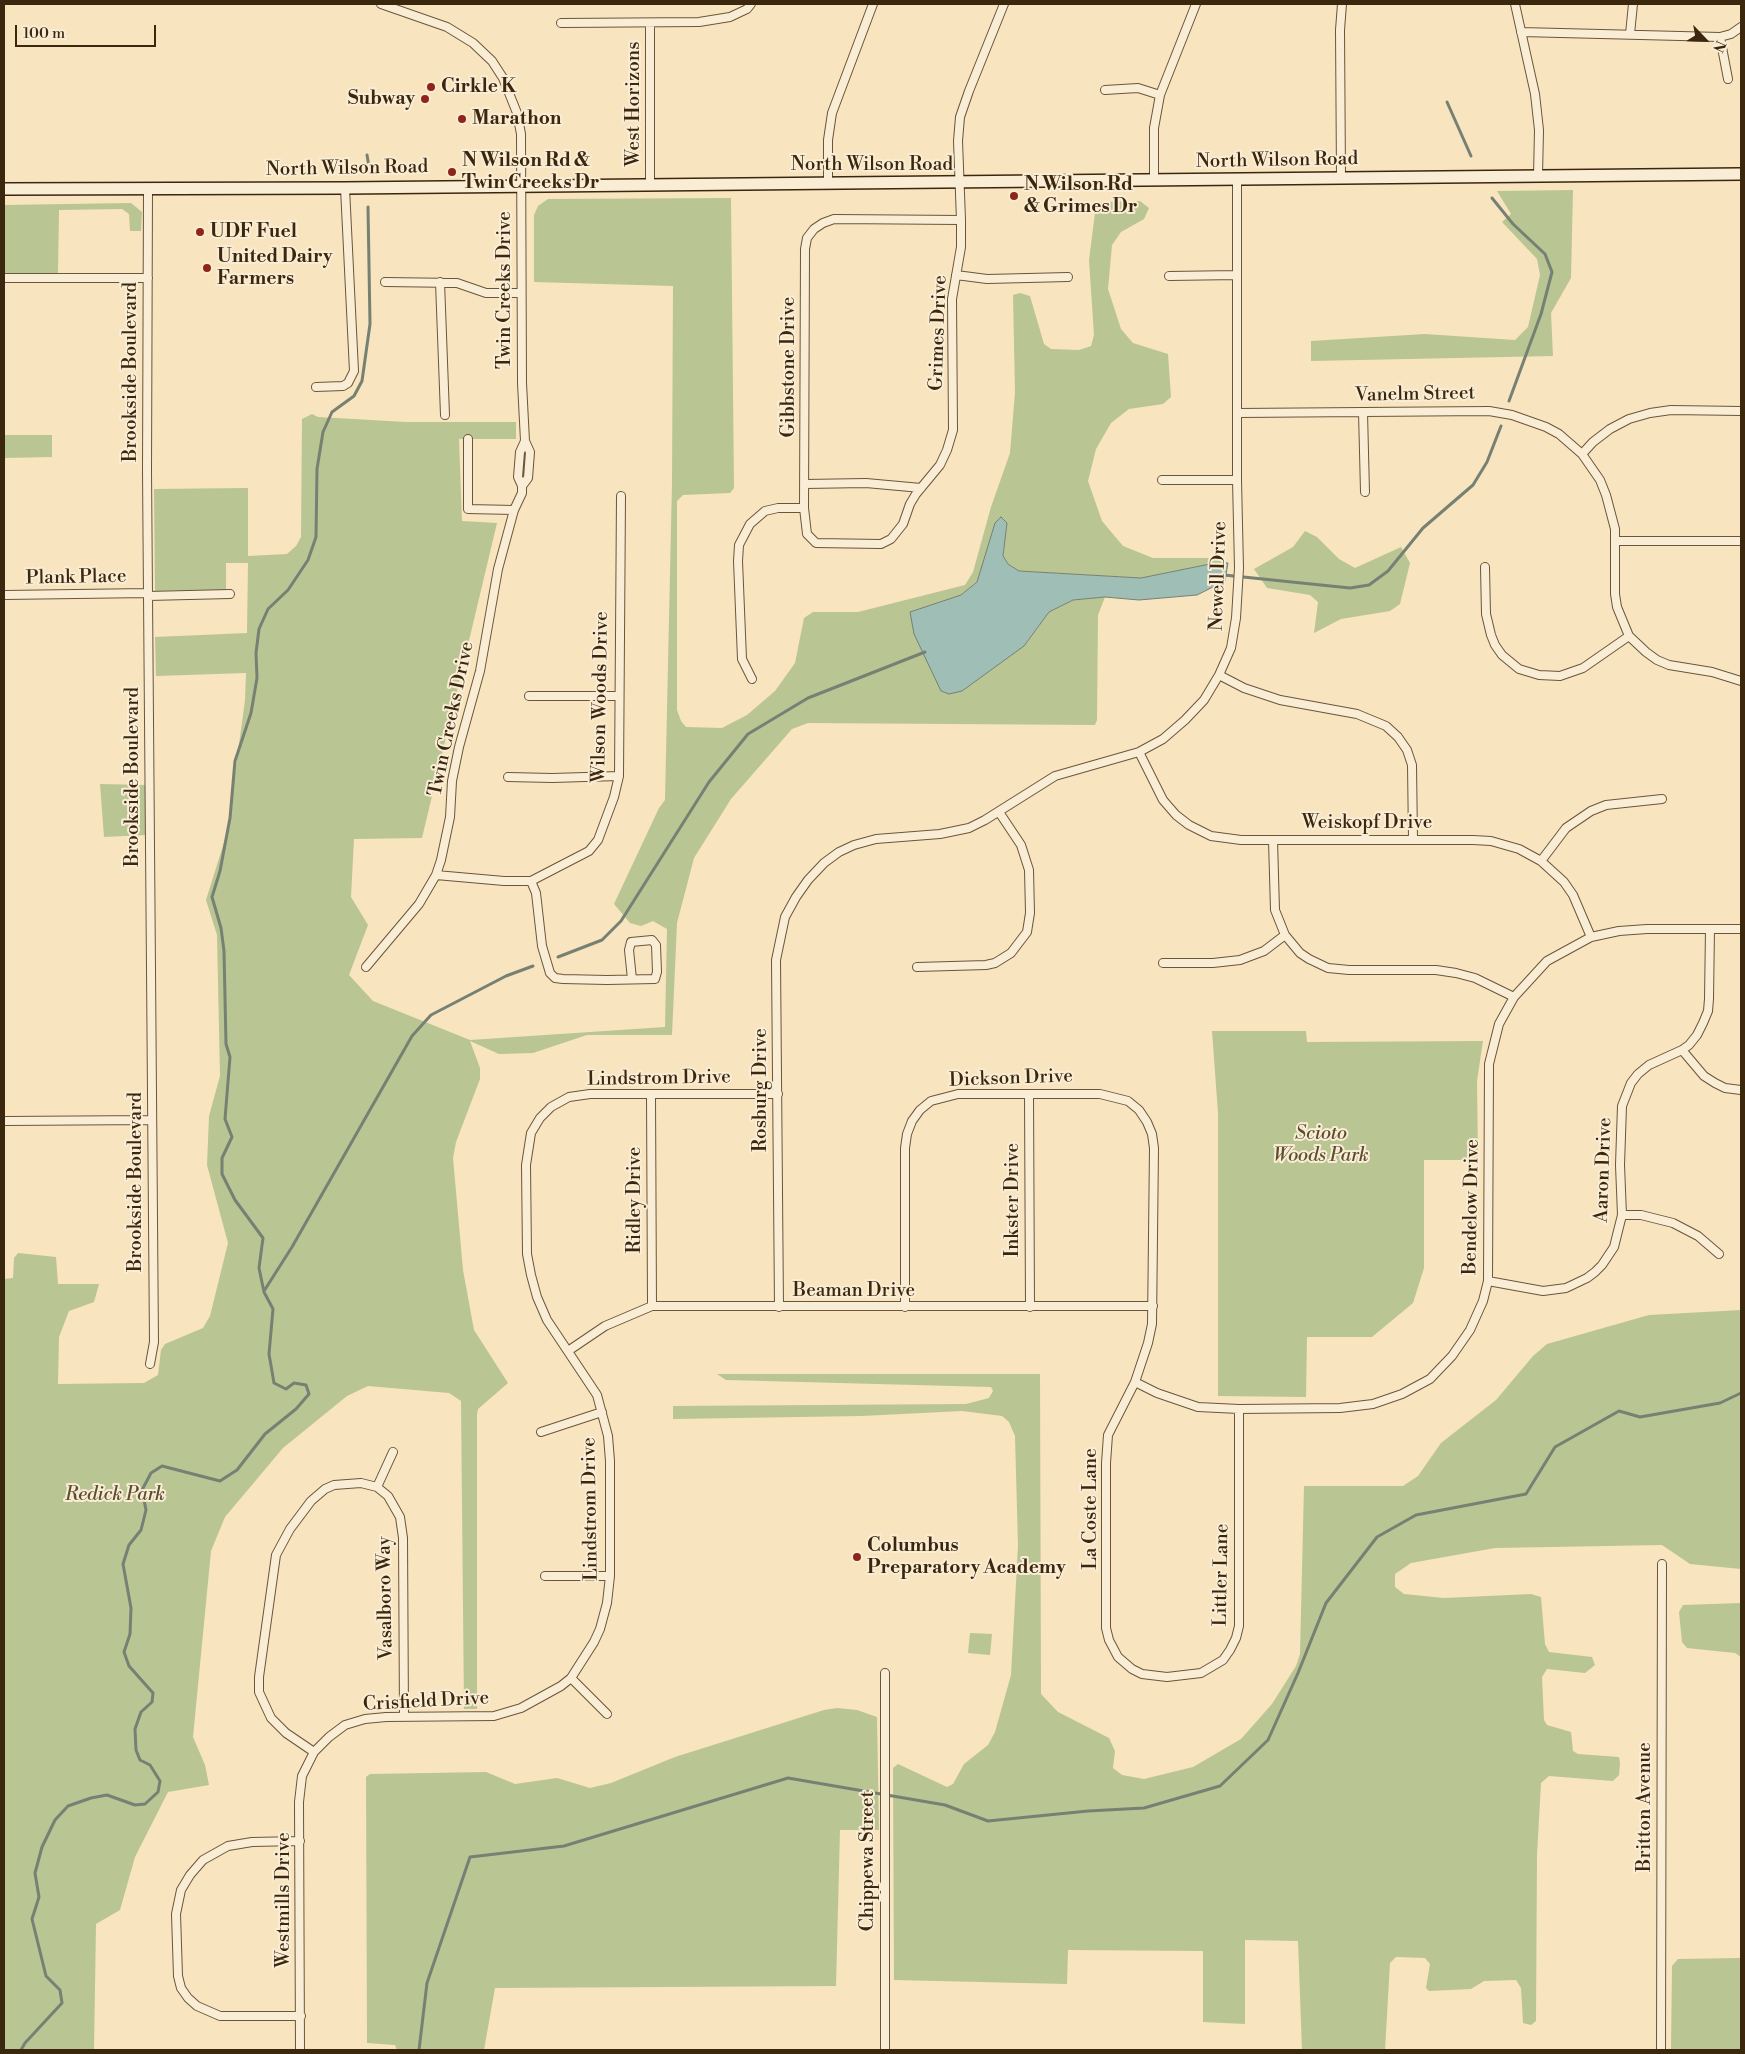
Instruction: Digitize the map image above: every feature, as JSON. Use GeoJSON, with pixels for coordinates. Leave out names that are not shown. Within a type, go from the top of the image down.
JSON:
{"type":"FeatureCollection","features":[{"type":"Feature","properties":{"kind":"main road","name":"North Wilson Road"},"geometry":{"type":"LineString","coordinates":[[4,189],[345,188],[1741,174]]}},
{"type":"Feature","properties":{"kind":"street","name":"Twin Creeks Drive"},"geometry":{"type":"LineString","coordinates":[[366,967],[419,904],[436,875],[441,860],[450,818],[451,789],[459,747],[480,671],[498,569],[514,510],[522,493],[522,486],[518,477],[520,452],[525,441],[521,293],[521,134],[517,113],[503,78],[492,61],[461,34],[447,27],[381,4]]}},
{"type":"Feature","properties":{"kind":"street"},"geometry":{"type":"LineString","coordinates":[[561,23],[699,22],[730,17],[747,9],[751,4]]}},
{"type":"Feature","properties":{"kind":"street"},"geometry":{"type":"LineString","coordinates":[[828,183],[828,140],[832,113],[873,4]]}},
{"type":"Feature","properties":{"kind":"street","name":"Grimes Drive"},"geometry":{"type":"LineString","coordinates":[[804,508],[807,534],[816,543],[881,544],[891,539],[897,533],[903,524],[910,504],[920,488],[940,465],[948,450],[952,430],[952,299],[961,247],[958,141],[960,117],[1004,4]]}},
{"type":"Feature","properties":{"kind":"street"},"geometry":{"type":"LineString","coordinates":[[1154,180],[1154,128],[1160,95],[1196,4]]}},
{"type":"Feature","properties":{"kind":"street"},"geometry":{"type":"LineString","coordinates":[[1340,177],[1340,30],[1342,4]]}},
{"type":"Feature","properties":{"kind":"street"},"geometry":{"type":"LineString","coordinates":[[1515,4],[1535,94],[1539,130],[1538,176]]}},
{"type":"Feature","properties":{"kind":"street"},"geometry":{"type":"LineString","coordinates":[[1630,34],[1633,4]]}},
{"type":"Feature","properties":{"kind":"street","name":"West Horizons"},"geometry":{"type":"LineString","coordinates":[[650,23],[650,184]]}},
{"type":"Feature","properties":{"kind":"street"},"geometry":{"type":"LineString","coordinates":[[1521,32],[1720,37],[1731,34],[1741,27]]}},
{"type":"Feature","properties":{"kind":"street"},"geometry":{"type":"LineString","coordinates":[[1720,37],[1728,79]]}},
{"type":"Feature","properties":{"kind":"street"},"geometry":{"type":"LineString","coordinates":[[1105,90],[1138,88],[1160,95]]}},
{"type":"Feature","properties":{"kind":"street","name":"Newell Drive"},"geometry":{"type":"LineString","coordinates":[[808,880],[824,862],[854,845],[876,839],[940,834],[969,828],[999,812],[1055,776],[1139,752],[1164,739],[1204,700],[1219,675],[1231,648],[1236,618],[1239,568],[1237,480],[1237,178]]}},
{"type":"Feature","properties":{"kind":"street"},"geometry":{"type":"LineString","coordinates":[[316,387],[343,386],[348,383],[354,371],[345,188]]}},
{"type":"Feature","properties":{"kind":"street","name":"Brookside Boulevard"},"geometry":{"type":"LineString","coordinates":[[148,189],[148,594],[154,1342],[150,1364]]}},
{"type":"Feature","properties":{"kind":"street","name":"Gibbstone Drive"},"geometry":{"type":"LineString","coordinates":[[804,508],[805,250],[807,238],[814,229],[834,219],[961,220]]}},
{"type":"Feature","properties":{"kind":"street"},"geometry":{"type":"LineString","coordinates":[[956,275],[987,279],[1068,277]]}},
{"type":"Feature","properties":{"kind":"street"},"geometry":{"type":"LineString","coordinates":[[1169,276],[1237,275]]}},
{"type":"Feature","properties":{"kind":"street"},"geometry":{"type":"LineString","coordinates":[[4,278],[148,278]]}},
{"type":"Feature","properties":{"kind":"street"},"geometry":{"type":"LineString","coordinates":[[385,282],[457,283],[486,294],[521,293]]}},
{"type":"Feature","properties":{"kind":"street"},"geometry":{"type":"LineString","coordinates":[[440,282],[445,415]]}},
{"type":"Feature","properties":{"kind":"street"},"geometry":{"type":"LineString","coordinates":[[1582,454],[1593,442],[1610,429],[1629,419],[1650,413],[1671,410],[1741,411]]}},
{"type":"Feature","properties":{"kind":"street"},"geometry":{"type":"LineString","coordinates":[[1363,412],[1365,492]]}},
{"type":"Feature","properties":{"kind":"street","name":"Vanelm Street"},"geometry":{"type":"LineString","coordinates":[[1238,413],[1501,412],[1546,427],[1564,438],[1582,454],[1600,480],[1606,495],[1612,512],[1616,541],[1616,600],[1629,636]]}},
{"type":"Feature","properties":{"kind":"street"},"geometry":{"type":"LineString","coordinates":[[468,439],[468,509],[514,510]]}},
{"type":"Feature","properties":{"kind":"street"},"geometry":{"type":"LineString","coordinates":[[1162,480],[1237,480]]}},
{"type":"Feature","properties":{"kind":"street"},"geometry":{"type":"LineString","coordinates":[[805,484],[866,483],[920,488]]}},
{"type":"Feature","properties":{"kind":"street","name":"Wilson Woods Drive"},"geometry":{"type":"LineString","coordinates":[[436,875],[504,881],[531,881],[589,851],[598,840],[606,821],[619,776],[620,496]]}},
{"type":"Feature","properties":{"kind":"street"},"geometry":{"type":"LineString","coordinates":[[752,679],[742,659],[739,545],[750,524],[766,512],[778,508],[804,508]]}},
{"type":"Feature","properties":{"kind":"street"},"geometry":{"type":"LineString","coordinates":[[1616,541],[1741,541]]}},
{"type":"Feature","properties":{"kind":"street"},"geometry":{"type":"LineString","coordinates":[[1485,567],[1486,614],[1491,636],[1495,646],[1519,668],[1539,675],[1560,676],[1583,668],[1629,636],[1651,656],[1669,665],[1712,672],[1741,681]]}},
{"type":"Feature","properties":{"kind":"street","name":"Plank Place"},"geometry":{"type":"LineString","coordinates":[[4,595],[230,594]]}},
{"type":"Feature","properties":{"kind":"street"},"geometry":{"type":"LineString","coordinates":[[1219,675],[1244,688],[1280,700],[1357,714],[1386,726],[1398,737],[1412,765],[1413,839]]}},
{"type":"Feature","properties":{"kind":"street"},"geometry":{"type":"LineString","coordinates":[[529,696],[619,696]]}},
{"type":"Feature","properties":{"kind":"street","name":"Weiskopf Drive"},"geometry":{"type":"LineString","coordinates":[[1139,752],[1162,800],[1176,815],[1206,834],[1228,839],[1491,841],[1519,849],[1541,861],[1564,882],[1576,901],[1591,937]]}},
{"type":"Feature","properties":{"kind":"street"},"geometry":{"type":"LineString","coordinates":[[508,776],[552,778],[619,776]]}},
{"type":"Feature","properties":{"kind":"street"},"geometry":{"type":"LineString","coordinates":[[1541,861],[1566,828],[1591,811],[1606,805],[1662,799]]}},
{"type":"Feature","properties":{"kind":"street"},"geometry":{"type":"LineString","coordinates":[[917,967],[986,965],[995,963],[1011,954],[1027,932],[1030,913],[1029,870],[1021,846],[999,812]]}},
{"type":"Feature","properties":{"kind":"street"},"geometry":{"type":"LineString","coordinates":[[1273,840],[1275,910],[1285,935],[1300,953],[1318,965],[1349,970],[1436,970],[1475,978],[1514,997]]}},
{"type":"Feature","properties":{"kind":"street","name":"Rosburg Drive"},"geometry":{"type":"LineString","coordinates":[[778,1307],[776,960],[785,917],[808,880]]}},
{"type":"Feature","properties":{"kind":"street"},"geometry":{"type":"LineString","coordinates":[[531,881],[536,893],[542,946],[550,973],[556,978],[563,979],[632,979],[655,979],[658,972],[656,945],[652,940],[631,942],[629,950],[632,979]]}},
{"type":"Feature","properties":{"kind":"street","name":"Aaron Drive"},"geometry":{"type":"LineString","coordinates":[[1488,1281],[1543,1291],[1560,1289],[1577,1284],[1595,1272],[1614,1247],[1622,1215],[1620,1118],[1626,1094],[1638,1074],[1649,1065],[1682,1050],[1697,1035],[1708,1011],[1710,929]]}},
{"type":"Feature","properties":{"kind":"street","name":"Bendelow Drive"},"geometry":{"type":"LineString","coordinates":[[1135,1382],[1157,1393],[1198,1407],[1239,1409],[1340,1408],[1372,1404],[1402,1394],[1430,1379],[1452,1356],[1470,1330],[1483,1301],[1488,1281],[1489,1064],[1499,1024],[1514,997],[1547,961],[1591,937],[1619,931],[1741,929]]}},
{"type":"Feature","properties":{"kind":"street"},"geometry":{"type":"LineString","coordinates":[[1164,963],[1213,963],[1240,960],[1264,951],[1285,935]]}},
{"type":"Feature","properties":{"kind":"street"},"geometry":{"type":"LineString","coordinates":[[1682,1050],[1704,1076],[1725,1088],[1741,1090]]}},
{"type":"Feature","properties":{"kind":"street","name":"Lindstrom Drive"},"geometry":{"type":"LineString","coordinates":[[571,1678],[587,1655],[600,1629],[607,1603],[610,1576],[610,1461],[608,1436],[596,1395],[547,1320],[536,1297],[527,1254],[526,1164],[531,1133],[540,1118],[551,1107],[570,1097],[590,1094],[778,1094]]}},
{"type":"Feature","properties":{"kind":"street","name":"Ridley Drive"},"geometry":{"type":"LineString","coordinates":[[651,1094],[652,1306]]}},
{"type":"Feature","properties":{"kind":"street","name":"Dickson Drive"},"geometry":{"type":"LineString","coordinates":[[905,1307],[905,1148],[907,1134],[912,1121],[920,1110],[932,1101],[958,1094],[1100,1094],[1128,1101],[1139,1110],[1147,1122]]}},
{"type":"Feature","properties":{"kind":"street","name":"Inkster Drive"},"geometry":{"type":"LineString","coordinates":[[1029,1094],[1030,1307]]}},
{"type":"Feature","properties":{"kind":"street"},"geometry":{"type":"LineString","coordinates":[[4,1121],[152,1120]]}},
{"type":"Feature","properties":{"kind":"street","name":"La Coste Lane"},"geometry":{"type":"LineString","coordinates":[[1123,1662],[1114,1652],[1106,1628],[1106,1463],[1108,1435],[1135,1382],[1148,1343],[1152,1324],[1154,1148],[1152,1134],[1147,1122]]}},
{"type":"Feature","properties":{"kind":"street"},"geometry":{"type":"LineString","coordinates":[[1622,1215],[1641,1215],[1674,1223],[1698,1236],[1719,1254]]}},
{"type":"Feature","properties":{"kind":"street","name":"Beaman Drive"},"geometry":{"type":"LineString","coordinates":[[568,1351],[605,1326],[652,1306],[1153,1306]]}},
{"type":"Feature","properties":{"kind":"street","name":"Littler Lane"},"geometry":{"type":"LineString","coordinates":[[1123,1662],[1142,1674],[1167,1677],[1187,1676],[1212,1668],[1223,1660],[1230,1650],[1239,1626],[1239,1409]]}},
{"type":"Feature","properties":{"kind":"street"},"geometry":{"type":"LineString","coordinates":[[541,1432],[602,1412]]}},
{"type":"Feature","properties":{"kind":"street"},"geometry":{"type":"LineString","coordinates":[[314,1752],[286,1733],[271,1718],[260,1692],[259,1677],[273,1566],[276,1555],[290,1529],[311,1501],[325,1489],[342,1483],[361,1483],[377,1488],[394,1452]]}},
{"type":"Feature","properties":{"kind":"street","name":"Vasalboro Way"},"geometry":{"type":"LineString","coordinates":[[377,1488],[388,1496],[400,1517],[403,1538],[404,1717]]}},
{"type":"Feature","properties":{"kind":"street","name":"Britton Avenue"},"geometry":{"type":"LineString","coordinates":[[1661,2050],[1662,1564]]}},
{"type":"Feature","properties":{"kind":"street"},"geometry":{"type":"LineString","coordinates":[[545,1576],[610,1576]]}},
{"type":"Feature","properties":{"kind":"street","name":"Chippewa Street"},"geometry":{"type":"LineString","coordinates":[[885,1672],[885,2050]]}},
{"type":"Feature","properties":{"kind":"street"},"geometry":{"type":"LineString","coordinates":[[571,1678],[607,1714]]}},
{"type":"Feature","properties":{"kind":"street","name":"Crisfield Drive"},"geometry":{"type":"LineString","coordinates":[[314,1752],[345,1725],[365,1719],[494,1716],[522,1708],[571,1678]]}},
{"type":"Feature","properties":{"kind":"street","name":"Westmills Drive"},"geometry":{"type":"LineString","coordinates":[[300,2050],[299,1802],[302,1776],[314,1752]]}},
{"type":"Feature","properties":{"kind":"street"},"geometry":{"type":"LineString","coordinates":[[300,1841],[252,1842],[228,1846],[203,1860],[190,1875],[181,1890],[177,1906],[176,1924],[178,1976],[181,1988],[197,2006],[220,2016],[301,2016]]}},
{"type":"Feature","properties":{"kind":"green space"},"geometry":{"type":"Polygon","coordinates":[[[1573,190],[1571,278],[1551,313],[1553,356],[1311,361],[1311,341],[1425,334],[1515,340],[1528,327],[1540,275],[1537,259],[1502,222],[1511,214],[1497,191],[1573,190]]]}},
{"type":"Feature","properties":{"kind":"green space","name":"Redick Park"},"geometry":{"type":"Polygon","coordinates":[[[731,198],[734,488],[730,493],[683,495],[677,501],[677,710],[681,721],[686,727],[722,728],[747,715],[775,691],[795,663],[804,618],[813,612],[858,612],[965,585],[973,572],[991,507],[1010,453],[1015,392],[1013,295],[1020,293],[1030,296],[1044,344],[1051,349],[1079,350],[1091,346],[1094,335],[1089,260],[1096,205],[1101,202],[1140,201],[1149,208],[1144,219],[1121,232],[1112,245],[1108,289],[1121,329],[1133,343],[1168,354],[1171,397],[1163,404],[1129,409],[1111,423],[1096,449],[1088,481],[1102,521],[1123,546],[1153,558],[1221,558],[1228,563],[1210,564],[1141,578],[1019,571],[1008,564],[1003,556],[1007,523],[977,582],[961,595],[910,612],[1024,646],[1049,612],[1073,600],[1105,597],[1098,615],[1097,720],[1095,725],[808,723],[792,729],[731,799],[694,858],[677,923],[672,1035],[587,1035],[533,1053],[499,1054],[470,1041],[480,1068],[480,1079],[456,1142],[453,1158],[463,1270],[474,1330],[508,1383],[478,1409],[477,1414],[477,1709],[464,1709],[461,1401],[449,1393],[368,1386],[347,1396],[283,1448],[225,1517],[211,1551],[193,1737],[205,1765],[209,1785],[168,1792],[135,1857],[120,1910],[96,1924],[95,2050],[4,2050],[4,1279],[13,1278],[14,1258],[18,1253],[56,1257],[58,1284],[99,1284],[94,1302],[69,1311],[59,1337],[58,1384],[144,1383],[158,1375],[161,1350],[165,1344],[203,1328],[210,1316],[228,1243],[207,1165],[209,1116],[220,1076],[217,935],[206,900],[227,833],[245,700],[246,673],[156,676],[155,637],[247,633],[248,563],[226,563],[226,590],[155,591],[154,489],[248,488],[248,556],[287,554],[296,546],[301,537],[302,419],[312,414],[318,417],[406,422],[516,422],[516,439],[459,439],[462,521],[497,523],[422,838],[354,839],[351,897],[368,925],[349,975],[373,1001],[470,1040],[665,1027],[667,929],[653,921],[641,926],[630,923],[614,904],[659,808],[665,800],[672,483],[673,286],[534,282],[534,215],[538,206],[548,199],[731,198]]]}},
{"type":"Feature","properties":{"kind":"green space"},"geometry":{"type":"Polygon","coordinates":[[[131,203],[142,212],[141,231],[130,231],[129,214],[122,209],[59,210],[58,273],[4,273],[4,205],[131,203]]]}},
{"type":"Feature","properties":{"kind":"green space"},"geometry":{"type":"Polygon","coordinates":[[[4,435],[52,435],[52,457],[4,458],[4,435]]]}},
{"type":"Feature","properties":{"kind":"green space"},"geometry":{"type":"Polygon","coordinates":[[[1305,531],[1317,537],[1339,559],[1355,568],[1401,547],[1410,563],[1400,604],[1390,611],[1341,619],[1314,633],[1318,602],[1310,595],[1267,588],[1254,569],[1293,547],[1305,531]]]}},
{"type":"Feature","properties":{"kind":"green space"},"geometry":{"type":"Polygon","coordinates":[[[100,784],[145,785],[146,835],[104,837],[100,784]]]}},
{"type":"Feature","properties":{"kind":"green space","name":"Scioto Woods Park"},"geometry":{"type":"Polygon","coordinates":[[[1212,1031],[1306,1031],[1307,1042],[1483,1041],[1477,1081],[1478,1160],[1424,1160],[1424,1268],[1413,1303],[1372,1337],[1307,1337],[1306,1397],[1218,1396],[1218,1113],[1212,1031]]]}},
{"type":"Feature","properties":{"kind":"green space"},"geometry":{"type":"Polygon","coordinates":[[[1741,1310],[1741,1569],[1690,1564],[1662,1545],[1495,1548],[1411,1563],[1395,1574],[1395,1587],[1404,1594],[1444,1598],[1531,1594],[1541,1597],[1545,1644],[1549,1652],[1592,1657],[1595,1665],[1585,1673],[1547,1669],[1542,1677],[1544,1720],[1547,1725],[1571,1732],[1573,1751],[1578,1754],[1619,1757],[1620,1763],[1619,1775],[1613,1781],[1549,1776],[1541,1783],[1537,1855],[1536,2021],[1531,2025],[1523,2023],[1521,1988],[1516,1980],[1484,1981],[1471,1989],[1429,1991],[1426,1988],[1430,1964],[1425,1958],[1396,1957],[1390,1963],[1385,2050],[1302,2050],[1298,1941],[1245,1940],[1245,2024],[1203,2022],[1203,1951],[1068,1950],[1067,1984],[894,1980],[893,1768],[898,1764],[947,1787],[953,1784],[964,1764],[988,1745],[995,1732],[1011,1675],[1018,1546],[1015,1436],[1009,1422],[1002,1416],[962,1411],[862,1416],[673,1419],[673,1406],[966,1404],[989,1398],[993,1391],[991,1387],[726,1380],[717,1374],[1040,1374],[1041,1694],[1058,1712],[1109,1738],[1115,1751],[1113,1768],[1122,1775],[1144,1779],[1193,1767],[1241,1739],[1272,1704],[1296,1666],[1300,1654],[1304,1486],[1403,1486],[1418,1476],[1441,1443],[1496,1400],[1533,1356],[1547,1344],[1649,1315],[1741,1310]]]}},
{"type":"Feature","properties":{"kind":"green space"},"geometry":{"type":"Polygon","coordinates":[[[1741,1603],[1741,1657],[1735,1653],[1687,1648],[1682,1642],[1679,1612],[1683,1605],[1741,1603]]]}},
{"type":"Feature","properties":{"kind":"green space"},"geometry":{"type":"Polygon","coordinates":[[[970,1633],[992,1634],[990,1655],[968,1653],[970,1633]]]}},
{"type":"Feature","properties":{"kind":"green space"},"geometry":{"type":"Polygon","coordinates":[[[837,1708],[857,1710],[877,1717],[879,1830],[840,1830],[836,1986],[495,1988],[484,2050],[397,2050],[395,2045],[367,2043],[366,1777],[370,1774],[486,1772],[515,1784],[557,1778],[590,1788],[611,1783],[675,1757],[824,1710],[837,1708]]]}},
{"type":"Feature","properties":{"kind":"green space"},"geometry":{"type":"Polygon","coordinates":[[[1741,1958],[1741,2050],[1671,2050],[1672,1966],[1678,1959],[1741,1958]]]}},
{"type":"Feature","properties":{"kind":"water"},"geometry":{"type":"Polygon","coordinates":[[[1001,517],[1007,523],[1003,556],[1008,564],[1019,571],[1141,578],[1210,564],[1228,563],[1225,581],[1197,595],[1139,600],[1105,597],[1073,600],[1049,612],[1024,646],[962,691],[949,694],[941,691],[914,634],[910,612],[961,595],[977,582],[995,523],[1001,517]]]}},
{"type":"Feature","properties":{"kind":"waterway"},"geometry":{"type":"LineString","coordinates":[[1447,102],[1471,156]]}},
{"type":"Feature","properties":{"kind":"waterway"},"geometry":{"type":"LineString","coordinates":[[367,155],[369,167]]}},
{"type":"Feature","properties":{"kind":"waterway"},"geometry":{"type":"LineString","coordinates":[[1492,198],[1513,224],[1545,254],[1552,272],[1541,314],[1509,401]]}},
{"type":"Feature","properties":{"kind":"waterway"},"geometry":{"type":"LineString","coordinates":[[21,2050],[25,2043],[62,2003],[60,1990],[46,1976],[32,1919],[39,1897],[35,1873],[42,1847],[55,1820],[68,1806],[91,1798],[107,1795],[135,1805],[145,1804],[158,1792],[160,1781],[150,1765],[140,1760],[136,1750],[135,1729],[141,1712],[152,1702],[153,1693],[129,1666],[124,1652],[130,1634],[131,1608],[123,1564],[129,1545],[141,1530],[146,1510],[142,1490],[151,1473],[162,1466],[220,1481],[237,1470],[265,1434],[296,1409],[309,1394],[306,1385],[294,1383],[286,1389],[274,1383],[269,1354],[273,1309],[264,1292],[259,1268],[263,1238],[235,1200],[222,1174],[222,1158],[232,1137],[225,1119],[230,1057],[226,1044],[224,951],[221,928],[212,897],[220,871],[230,818],[235,761],[251,713],[257,678],[256,653],[259,629],[268,609],[288,590],[308,560],[316,537],[317,469],[323,432],[332,412],[354,396],[362,381],[370,324],[368,207]]}},
{"type":"Feature","properties":{"kind":"waterway"},"geometry":{"type":"LineString","coordinates":[[1224,575],[1350,588],[1369,585],[1388,571],[1423,528],[1473,485],[1487,462],[1501,426]]}},
{"type":"Feature","properties":{"kind":"waterway"},"geometry":{"type":"LineString","coordinates":[[558,957],[602,940],[621,921],[709,782],[748,734],[808,698],[925,652]]}},
{"type":"Feature","properties":{"kind":"waterway"},"geometry":{"type":"LineString","coordinates":[[264,1291],[292,1247],[412,1036],[431,1015],[506,976],[533,966]]}},
{"type":"Feature","properties":{"kind":"waterway"},"geometry":{"type":"LineString","coordinates":[[419,2050],[427,1983],[470,1857],[564,1846],[788,1778],[945,1805],[988,1821],[1088,1811],[1144,1808],[1220,1786],[1268,1740],[1298,1673],[1326,1603],[1377,1537],[1416,1515],[1526,1494],[1555,1447],[1619,1411],[1640,1417],[1720,1403],[1741,1393]]}},
{"type":"Feature","properties":{"kind":"place","name":"Cirkle K"},"geometry":{"type":"Point","coordinates":[431,87]}},
{"type":"Feature","properties":{"kind":"place","name":"Subway"},"geometry":{"type":"Point","coordinates":[425,99]}},
{"type":"Feature","properties":{"kind":"place","name":"Marathon"},"geometry":{"type":"Point","coordinates":[462,119]}},
{"type":"Feature","properties":{"kind":"place","name":"N Wilson Rd & Twin Creeks Dr"},"geometry":{"type":"Point","coordinates":[452,172]}},
{"type":"Feature","properties":{"kind":"place","name":"N Wilson Rd & Grimes Dr"},"geometry":{"type":"Point","coordinates":[1014,196]}},
{"type":"Feature","properties":{"kind":"place","name":"UDF Fuel"},"geometry":{"type":"Point","coordinates":[200,232]}},
{"type":"Feature","properties":{"kind":"place","name":"United Dairy Farmers"},"geometry":{"type":"Point","coordinates":[207,268]}},
{"type":"Feature","properties":{"kind":"place","name":"Columbus Preparatory Academy"},"geometry":{"type":"Point","coordinates":[857,1557]}}]}
